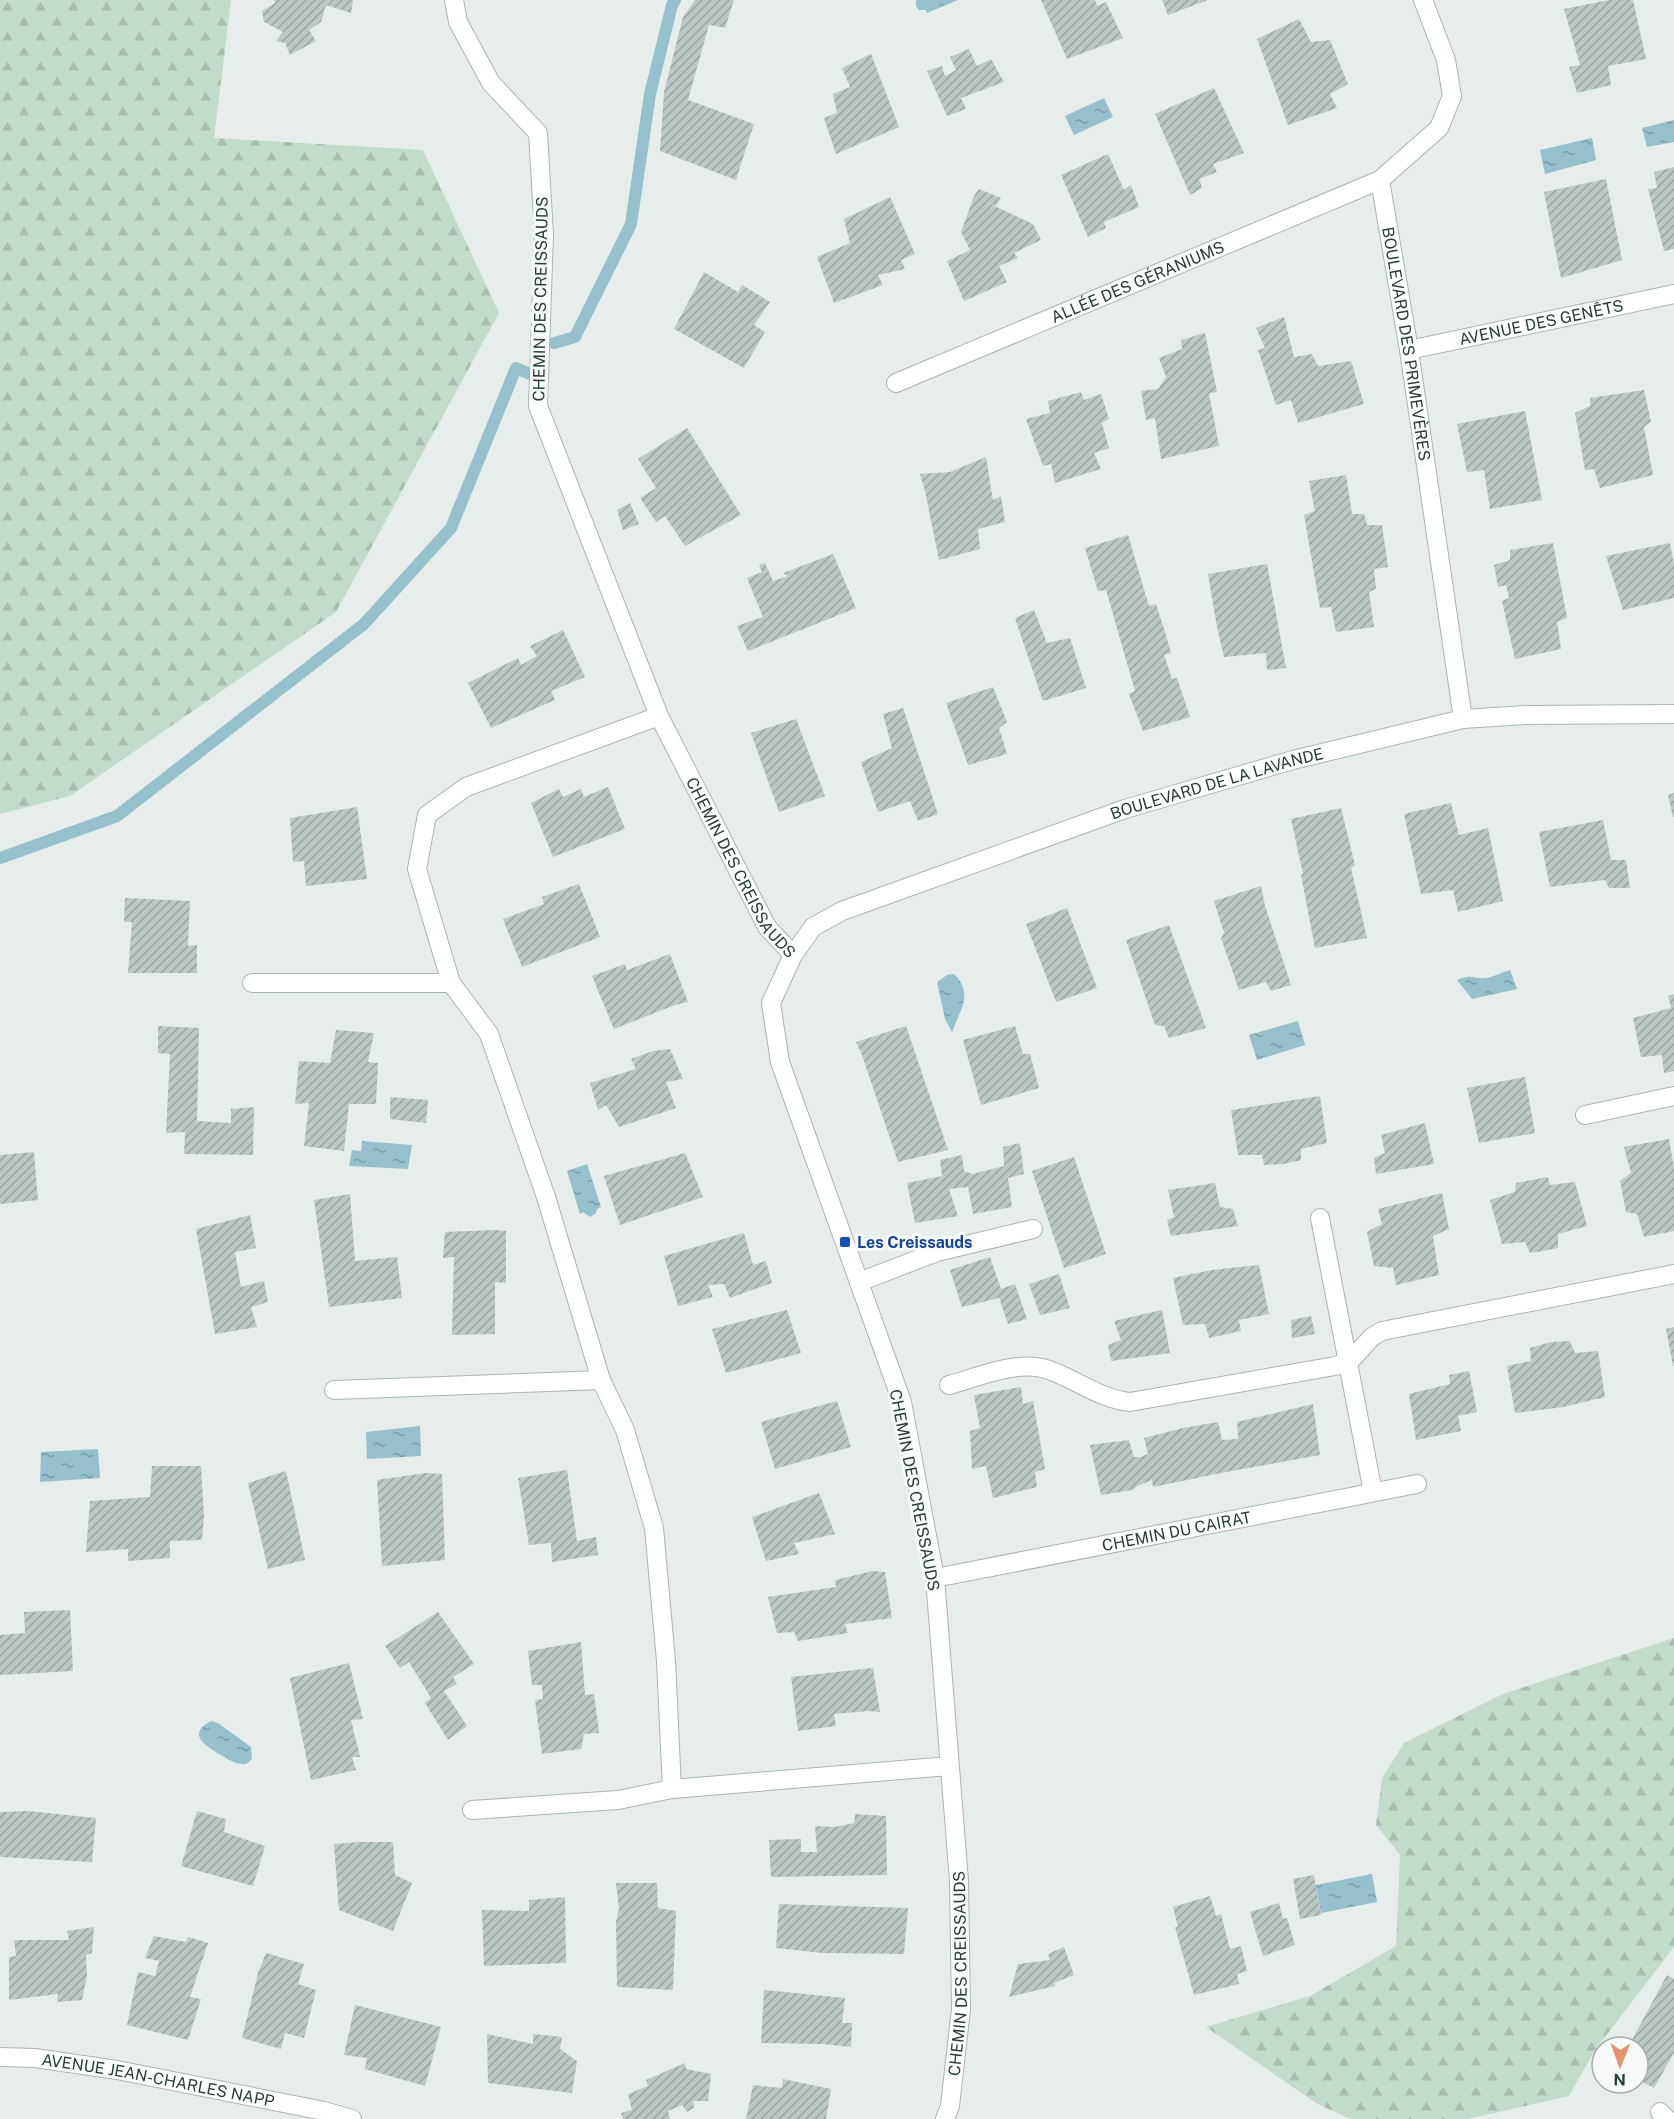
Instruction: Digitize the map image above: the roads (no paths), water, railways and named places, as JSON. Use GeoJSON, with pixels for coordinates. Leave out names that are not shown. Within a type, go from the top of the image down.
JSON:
{"type":"FeatureCollection","features":[{"type":"Feature","properties":{"kind":"street","name":"CHEMIN DES CREISSAUDS"},"geometry":{"type":"LineString","coordinates":[[454,0],[458,22],[491,83],[538,133],[544,235],[538,406],[659,716],[767,927],[793,955],[771,1003],[780,1062],[902,1402],[934,1578],[959,1881],[961,2008],[950,2106],[945,2119]]}},
{"type":"Feature","properties":{"kind":"street"},"geometry":{"type":"LineString","coordinates":[[1380,180],[1439,128],[1452,96],[1446,60],[1423,0]]}},
{"type":"Feature","properties":{"kind":"street","name":"BOULEVARD DES PRIMEVÈRES"},"geometry":{"type":"LineString","coordinates":[[1380,180],[1409,350],[1463,719]]}},
{"type":"Feature","properties":{"kind":"street","name":"ALLÉE DES GÉRANIUMS"},"geometry":{"type":"LineString","coordinates":[[896,383],[1380,180]]}},
{"type":"Feature","properties":{"kind":"street","name":"AVENUE DES GENÊTS"},"geometry":{"type":"LineString","coordinates":[[1409,350],[1674,294]]}},
{"type":"Feature","properties":{"kind":"street","name":"BOULEVARD DE LA LAVANDE"},"geometry":{"type":"LineString","coordinates":[[793,955],[813,927],[842,911],[1125,809],[1293,760],[1463,719],[1526,715],[1674,714]]}},
{"type":"Feature","properties":{"kind":"street"},"geometry":{"type":"LineString","coordinates":[[659,716],[466,787],[427,815],[417,869],[451,983],[489,1034],[546,1197],[601,1380],[625,1430],[654,1528],[666,1661],[672,1789]]}},
{"type":"Feature","properties":{"kind":"street"},"geometry":{"type":"LineString","coordinates":[[252,983],[451,983]]}},
{"type":"Feature","properties":{"kind":"street"},"geometry":{"type":"LineString","coordinates":[[1585,1115],[1674,1096]]}},
{"type":"Feature","properties":{"kind":"street"},"geometry":{"type":"LineString","coordinates":[[1320,1218],[1372,1492]]}},
{"type":"Feature","properties":{"kind":"street"},"geometry":{"type":"LineString","coordinates":[[859,1282],[937,1252],[1033,1229]]}},
{"type":"Feature","properties":{"kind":"street"},"geometry":{"type":"LineString","coordinates":[[949,1385],[1013,1368],[1034,1367],[1048,1370],[1118,1401],[1130,1402],[1349,1362],[1372,1337],[1382,1330],[1674,1274]]}},
{"type":"Feature","properties":{"kind":"street"},"geometry":{"type":"LineString","coordinates":[[334,1390],[601,1380]]}},
{"type":"Feature","properties":{"kind":"street","name":"CHEMIN DU CAIRAT"},"geometry":{"type":"LineString","coordinates":[[934,1578],[1417,1484]]}},
{"type":"Feature","properties":{"kind":"street"},"geometry":{"type":"LineString","coordinates":[[472,1810],[618,1800],[672,1789],[949,1767]]}},
{"type":"Feature","properties":{"kind":"street","name":"AVENUE JEAN-CHARLES NAPP"},"geometry":{"type":"LineString","coordinates":[[0,2057],[35,2058],[117,2070],[324,2111],[352,2119]]}},
{"type":"Feature","properties":{"kind":"water"},"geometry":{"type":"Polygon","coordinates":[[[916,0],[958,0],[927,13],[926,10],[919,10],[916,0]]]}},
{"type":"Feature","properties":{"kind":"water"},"geometry":{"type":"Polygon","coordinates":[[[1104,98],[1113,117],[1074,135],[1065,116],[1104,98]]]}},
{"type":"Feature","properties":{"kind":"water"},"geometry":{"type":"Polygon","coordinates":[[[1674,120],[1674,142],[1647,147],[1642,128],[1674,120]]]}},
{"type":"Feature","properties":{"kind":"water"},"geometry":{"type":"Polygon","coordinates":[[[1592,138],[1596,160],[1545,174],[1540,150],[1592,138]]]}},
{"type":"Feature","properties":{"kind":"water"},"geometry":{"type":"Polygon","coordinates":[[[1510,970],[1517,989],[1472,999],[1457,980],[1467,977],[1489,977],[1510,970]]]}},
{"type":"Feature","properties":{"kind":"water"},"geometry":{"type":"Polygon","coordinates":[[[954,974],[963,988],[964,1002],[952,1032],[945,1019],[937,982],[947,975],[954,974]]]}},
{"type":"Feature","properties":{"kind":"water"},"geometry":{"type":"Polygon","coordinates":[[[1298,1021],[1305,1045],[1257,1060],[1249,1035],[1298,1021]]]}},
{"type":"Feature","properties":{"kind":"water"},"geometry":{"type":"Polygon","coordinates":[[[362,1141],[412,1145],[408,1169],[349,1166],[352,1150],[361,1151],[362,1141]]]}},
{"type":"Feature","properties":{"kind":"water"},"geometry":{"type":"Polygon","coordinates":[[[587,1164],[601,1207],[590,1217],[583,1212],[580,1214],[567,1171],[587,1164]]]}},
{"type":"Feature","properties":{"kind":"water"},"geometry":{"type":"Polygon","coordinates":[[[420,1426],[421,1456],[367,1459],[366,1432],[420,1426]]]}},
{"type":"Feature","properties":{"kind":"water"},"geometry":{"type":"Polygon","coordinates":[[[98,1449],[100,1478],[40,1482],[41,1452],[98,1449]]]}},
{"type":"Feature","properties":{"kind":"water"},"geometry":{"type":"Polygon","coordinates":[[[211,1721],[218,1723],[251,1747],[252,1759],[246,1764],[235,1763],[208,1747],[199,1735],[200,1730],[211,1721]]]}},
{"type":"Feature","properties":{"kind":"water"},"geometry":{"type":"Polygon","coordinates":[[[1372,1874],[1377,1902],[1321,1913],[1316,1885],[1372,1874]]]}},
{"type":"Feature","properties":{"kind":"waterway"},"geometry":{"type":"LineString","coordinates":[[554,343],[575,337],[631,224],[650,94],[675,0]]}},
{"type":"Feature","properties":{"kind":"waterway"},"geometry":{"type":"LineString","coordinates":[[0,858],[117,816],[364,624],[451,528],[516,368],[530,374]]}},
{"type":"Feature","properties":{"kind":"place","name":"Les Creissauds"},"geometry":{"type":"Point","coordinates":[845,1242]}}]}
